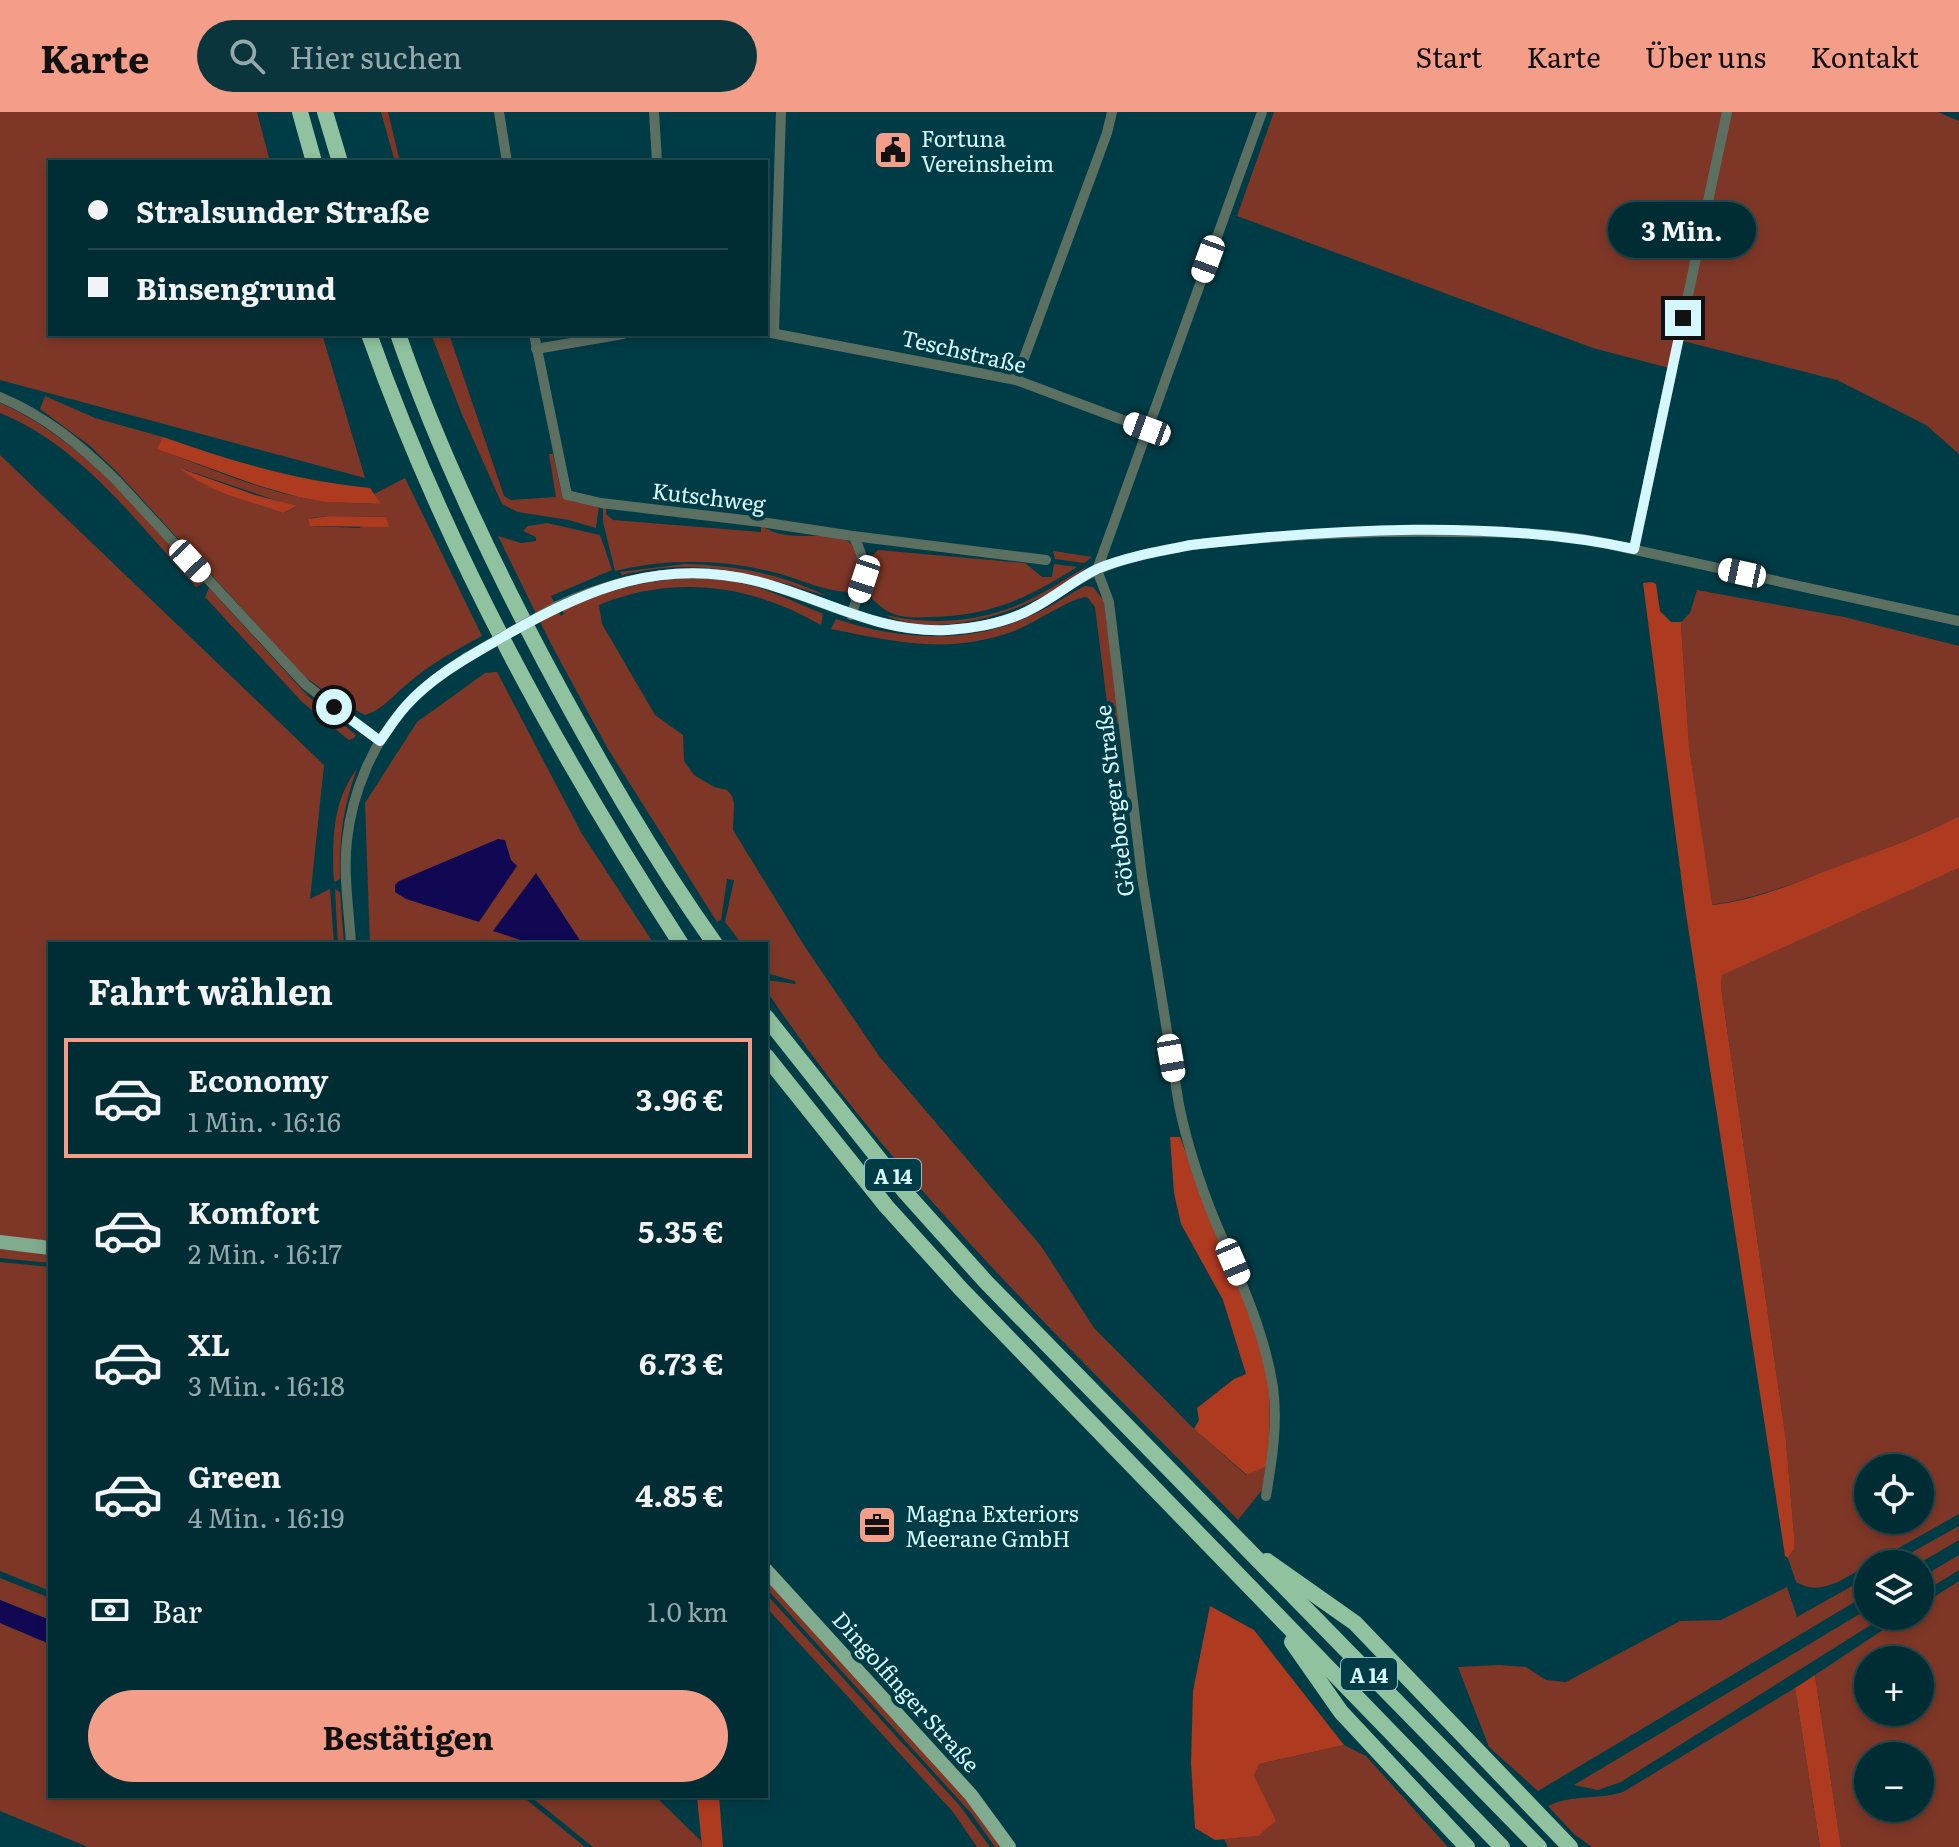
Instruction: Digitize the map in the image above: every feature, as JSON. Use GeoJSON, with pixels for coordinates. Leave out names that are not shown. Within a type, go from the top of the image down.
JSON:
{"type":"FeatureCollection","features":[{"type":"Feature","properties":{"kind":"highway"},"geometry":{"type":"LineString","coordinates":[[300,112],[313,160]]}},
{"type":"Feature","properties":{"kind":"highway"},"geometry":{"type":"LineString","coordinates":[[325,112],[339,160]]}},
{"type":"Feature","properties":{"kind":"highway"},"geometry":{"type":"LineString","coordinates":[[370,336],[426,477],[479,594],[562,752],[611,836],[680,942]]}},
{"type":"Feature","properties":{"kind":"highway"},"geometry":{"type":"LineString","coordinates":[[399,336],[452,471],[499,575],[590,747],[688,907],[714,942]]}},
{"type":"Feature","properties":{"kind":"highway","name":"A 14"},"geometry":{"type":"LineString","coordinates":[[768,1020],[906,1193],[986,1282],[1539,1847]]}},
{"type":"Feature","properties":{"kind":"highway","name":"A 14"},"geometry":{"type":"LineString","coordinates":[[768,1058],[886,1206],[950,1277],[1498,1843]]}},
{"type":"Feature","properties":{"kind":"highway"},"geometry":{"type":"LineString","coordinates":[[1239,1543],[1355,1623],[1569,1844]]}},
{"type":"Feature","properties":{"kind":"highway"},"geometry":{"type":"LineString","coordinates":[[1269,1608],[1341,1712],[1467,1847]]}},
{"type":"Feature","properties":{"kind":"main road"},"geometry":{"type":"LineString","coordinates":[[0,1242],[48,1248]]}},
{"type":"Feature","properties":{"kind":"main road","name":"Dingolfinger Straße"},"geometry":{"type":"LineString","coordinates":[[768,1572],[971,1795],[1009,1847]]}},
{"type":"Feature","properties":{"kind":"street"},"geometry":{"type":"LineString","coordinates":[[499,112],[507,160]]}},
{"type":"Feature","properties":{"kind":"street"},"geometry":{"type":"LineString","coordinates":[[654,112],[657,160]]}},
{"type":"Feature","properties":{"kind":"street"},"geometry":{"type":"LineString","coordinates":[[770,332],[781,112]]}},
{"type":"Feature","properties":{"kind":"street"},"geometry":{"type":"LineString","coordinates":[[1016,380],[1112,112]]}},
{"type":"Feature","properties":{"kind":"street"},"geometry":{"type":"LineString","coordinates":[[1097,570],[1262,112]]}},
{"type":"Feature","properties":{"kind":"street"},"geometry":{"type":"LineString","coordinates":[[1634,549],[1727,112]]}},
{"type":"Feature","properties":{"kind":"street","name":"Teschstraße"},"geometry":{"type":"LineString","coordinates":[[770,332],[1016,380],[1147,429]]}},
{"type":"Feature","properties":{"kind":"street"},"geometry":{"type":"LineString","coordinates":[[534,336],[536,349],[611,336]]}},
{"type":"Feature","properties":{"kind":"street","name":"Kutschweg"},"geometry":{"type":"LineString","coordinates":[[536,349],[565,490],[571,497],[1046,560]]}},
{"type":"Feature","properties":{"kind":"street"},"geometry":{"type":"LineString","coordinates":[[0,397],[52,425],[83,448],[306,685],[380,741]]}},
{"type":"Feature","properties":{"kind":"street"},"geometry":{"type":"LineString","coordinates":[[351,942],[347,842],[351,811],[380,741],[412,699],[467,657],[557,606],[617,583],[650,576],[686,573],[758,581],[851,615],[916,630],[980,626],[1032,609],[1097,570],[1161,550],[1191,545],[1376,531],[1512,532],[1556,535],[1634,549],[1959,621]]}},
{"type":"Feature","properties":{"kind":"street"},"geometry":{"type":"LineString","coordinates":[[851,615],[864,579],[865,565],[853,536]]}},
{"type":"Feature","properties":{"kind":"street","name":"Göteborger Straße"},"geometry":{"type":"LineString","coordinates":[[1097,570],[1109,602],[1142,877],[1179,1105],[1186,1137],[1214,1216],[1252,1307],[1273,1389],[1274,1451],[1266,1496]]}},
{"type":"Feature","properties":{"kind":"shaded area"},"geometry":{"type":"Polygon","coordinates":[[[0,112],[257,112],[269,160],[48,160],[48,336],[323,336],[365,478],[0,380],[0,112]]]}},
{"type":"Feature","properties":{"kind":"shaded area"},"geometry":{"type":"Polygon","coordinates":[[[381,112],[388,112],[400,160],[394,160],[381,112]]]}},
{"type":"Feature","properties":{"kind":"shaded area"},"geometry":{"type":"Polygon","coordinates":[[[1274,112],[1938,112],[1959,121],[1959,454],[1926,425],[1837,380],[1683,341],[1669,368],[1593,348],[1237,216],[1274,112]]]}},
{"type":"Feature","properties":{"kind":"shaded area"},"geometry":{"type":"Polygon","coordinates":[[[432,336],[450,336],[504,496],[511,500],[556,497],[549,454],[553,454],[562,496],[574,502],[599,505],[596,528],[569,520],[518,512],[502,504],[432,336]]]}},
{"type":"Feature","properties":{"kind":"shaded area"},"geometry":{"type":"Polygon","coordinates":[[[45,396],[95,418],[163,437],[158,449],[245,482],[309,499],[380,504],[374,494],[405,478],[482,636],[433,664],[382,706],[365,715],[305,677],[117,472],[90,446],[40,409],[45,396]],[[183,469],[237,498],[283,513],[296,507],[183,469]],[[386,517],[311,518],[310,526],[359,528],[386,517]]]}},
{"type":"Feature","properties":{"kind":"shaded area"},"geometry":{"type":"Polygon","coordinates":[[[0,403],[59,437],[86,459],[135,507],[204,583],[196,587],[83,466],[30,427],[0,413],[0,403]]]}},
{"type":"Feature","properties":{"kind":"shaded area"},"geometry":{"type":"Polygon","coordinates":[[[163,437],[265,469],[370,488],[381,504],[326,502],[257,485],[157,449],[163,437]]]}},
{"type":"Feature","properties":{"kind":"shaded area"},"geometry":{"type":"Polygon","coordinates":[[[0,455],[324,765],[310,899],[330,889],[334,942],[48,942],[48,1242],[0,1237],[0,455]]]}},
{"type":"Feature","properties":{"kind":"shaded area"},"geometry":{"type":"Polygon","coordinates":[[[179,468],[255,495],[297,506],[283,513],[216,490],[179,468]]]}},
{"type":"Feature","properties":{"kind":"shaded area"},"geometry":{"type":"Polygon","coordinates":[[[603,506],[606,506],[606,514],[613,520],[761,532],[761,525],[787,535],[845,539],[856,551],[856,576],[849,592],[757,568],[717,563],[676,562],[615,571],[603,522],[603,506]]]}},
{"type":"Feature","properties":{"kind":"shaded area"},"geometry":{"type":"Polygon","coordinates":[[[329,516],[386,517],[389,527],[310,526],[308,519],[329,516]]]}},
{"type":"Feature","properties":{"kind":"shaded area"},"geometry":{"type":"Polygon","coordinates":[[[547,523],[600,535],[612,570],[551,596],[561,616],[564,614],[562,610],[610,592],[634,585],[684,579],[710,579],[760,588],[823,614],[821,625],[768,601],[713,588],[656,589],[599,605],[602,624],[655,715],[683,735],[684,761],[694,775],[714,787],[727,790],[732,796],[733,830],[805,947],[879,1056],[1041,1246],[1094,1328],[1194,1429],[1246,1475],[1268,1466],[1262,1490],[1238,1520],[1051,1330],[872,1132],[768,993],[768,980],[796,984],[795,981],[768,974],[768,942],[740,942],[725,922],[734,880],[727,879],[721,920],[717,922],[608,749],[551,644],[498,536],[521,543],[536,541],[536,537],[523,531],[528,526],[547,523]]]}},
{"type":"Feature","properties":{"kind":"shaded area"},"geometry":{"type":"Polygon","coordinates":[[[878,550],[1025,563],[1042,577],[1052,577],[1054,564],[1077,567],[1042,588],[990,609],[952,616],[909,617],[887,611],[872,599],[870,558],[878,550]]]}},
{"type":"Feature","properties":{"kind":"shaded area"},"geometry":{"type":"Polygon","coordinates":[[[1053,551],[1092,557],[1084,563],[1055,559],[1053,551]]]}},
{"type":"Feature","properties":{"kind":"shaded area"},"geometry":{"type":"Polygon","coordinates":[[[684,564],[757,572],[827,596],[750,575],[702,567],[677,567],[622,575],[620,572],[684,564]]]}},
{"type":"Feature","properties":{"kind":"shaded area"},"geometry":{"type":"Polygon","coordinates":[[[1088,566],[1045,595],[1019,607],[963,623],[909,623],[885,615],[939,621],[993,614],[1043,593],[1088,566]]]}},
{"type":"Feature","properties":{"kind":"shaded area"},"geometry":{"type":"Polygon","coordinates":[[[1643,583],[1656,584],[1660,611],[1671,622],[1681,622],[1689,746],[1712,905],[1744,900],[1789,885],[1959,816],[1959,868],[1722,975],[1721,987],[1786,1440],[1794,1535],[1794,1549],[1788,1558],[1785,1556],[1685,907],[1643,583]]]}},
{"type":"Feature","properties":{"kind":"shaded area"},"geometry":{"type":"Polygon","coordinates":[[[1085,586],[1093,587],[1104,601],[1120,723],[1110,726],[1095,607],[1087,597],[1072,601],[1014,631],[967,643],[900,642],[831,629],[836,619],[909,635],[982,632],[1030,616],[1085,586]]]}},
{"type":"Feature","properties":{"kind":"shaded area"},"geometry":{"type":"Polygon","coordinates":[[[209,588],[308,696],[356,735],[354,738],[349,740],[302,702],[205,597],[209,588]]]}},
{"type":"Feature","properties":{"kind":"shaded area"},"geometry":{"type":"Polygon","coordinates":[[[1697,590],[1844,617],[1959,646],[1959,816],[1900,843],[1792,884],[1745,899],[1711,905],[1689,746],[1681,622],[1690,613],[1697,590]]]}},
{"type":"Feature","properties":{"kind":"shaded area"},"geometry":{"type":"Polygon","coordinates":[[[497,672],[582,834],[653,942],[370,942],[365,803],[417,722],[485,673],[497,672]]]}},
{"type":"Feature","properties":{"kind":"shaded area"},"geometry":{"type":"Polygon","coordinates":[[[357,769],[343,823],[340,879],[334,882],[335,822],[343,795],[357,769]]]}},
{"type":"Feature","properties":{"kind":"shaded area"},"geometry":{"type":"Polygon","coordinates":[[[498,839],[505,840],[511,860],[517,866],[479,922],[406,899],[395,892],[399,881],[498,839]]]}},
{"type":"Feature","properties":{"kind":"shaded area"},"geometry":{"type":"Polygon","coordinates":[[[1959,868],[1959,1514],[1934,1528],[1934,1454],[1854,1454],[1854,1534],[1923,1534],[1895,1550],[1854,1550],[1854,1573],[1822,1587],[1812,1588],[1796,1582],[1788,1558],[1794,1549],[1794,1535],[1786,1440],[1721,987],[1722,974],[1959,868]]]}},
{"type":"Feature","properties":{"kind":"shaded area"},"geometry":{"type":"Polygon","coordinates":[[[536,873],[580,942],[527,942],[493,931],[536,873]]]}},
{"type":"Feature","properties":{"kind":"shaded area"},"geometry":{"type":"Polygon","coordinates":[[[335,889],[340,892],[344,942],[338,942],[335,889]]]}},
{"type":"Feature","properties":{"kind":"shaded area"},"geometry":{"type":"Polygon","coordinates":[[[1170,1137],[1180,1137],[1245,1295],[1262,1349],[1269,1393],[1268,1466],[1247,1475],[1194,1429],[1199,1420],[1197,1408],[1234,1379],[1246,1374],[1223,1300],[1181,1224],[1174,1193],[1170,1137]]]}},
{"type":"Feature","properties":{"kind":"shaded area"},"geometry":{"type":"Polygon","coordinates":[[[0,1249],[48,1254],[48,1263],[0,1258],[0,1249]]]}},
{"type":"Feature","properties":{"kind":"shaded area"},"geometry":{"type":"Polygon","coordinates":[[[0,1262],[48,1267],[48,1590],[0,1571],[0,1262]]]}},
{"type":"Feature","properties":{"kind":"shaded area"},"geometry":{"type":"Polygon","coordinates":[[[1959,1526],[1959,1540],[1934,1555],[1934,1550],[1916,1550],[1959,1526]]]}},
{"type":"Feature","properties":{"kind":"shaded area"},"geometry":{"type":"Polygon","coordinates":[[[1959,1555],[1959,1570],[1934,1585],[1934,1570],[1959,1555]]]}},
{"type":"Feature","properties":{"kind":"shaded area"},"geometry":{"type":"Polygon","coordinates":[[[0,1578],[48,1597],[48,1619],[0,1600],[0,1578]]]}},
{"type":"Feature","properties":{"kind":"shaded area"},"geometry":{"type":"Polygon","coordinates":[[[1959,1581],[1959,1847],[1841,1847],[1815,1675],[1854,1649],[1854,1726],[1934,1726],[1934,1646],[1859,1646],[1883,1630],[1934,1630],[1934,1597],[1959,1581]]]}},
{"type":"Feature","properties":{"kind":"shaded area"},"geometry":{"type":"Polygon","coordinates":[[[768,1582],[971,1804],[1002,1847],[995,1847],[971,1813],[768,1590],[768,1582]]]}},
{"type":"Feature","properties":{"kind":"shaded area"},"geometry":{"type":"Polygon","coordinates":[[[1854,1585],[1854,1602],[1538,1791],[1489,1747],[1458,1667],[1526,1667],[1546,1680],[1566,1682],[1680,1621],[1721,1620],[1787,1587],[1797,1617],[1854,1585]]]}},
{"type":"Feature","properties":{"kind":"shaded area"},"geometry":{"type":"Polygon","coordinates":[[[768,1596],[960,1806],[990,1847],[977,1847],[953,1812],[768,1609],[768,1596]]]}},
{"type":"Feature","properties":{"kind":"shaded area"},"geometry":{"type":"Polygon","coordinates":[[[0,1600],[48,1619],[48,1643],[0,1623],[0,1600]]]}},
{"type":"Feature","properties":{"kind":"shaded area"},"geometry":{"type":"Polygon","coordinates":[[[1210,1606],[1254,1630],[1344,1745],[1259,1764],[1254,1776],[1276,1821],[1258,1836],[1215,1840],[1195,1828],[1191,1763],[1193,1691],[1210,1606]]]}},
{"type":"Feature","properties":{"kind":"shaded area"},"geometry":{"type":"Polygon","coordinates":[[[1854,1617],[1854,1630],[1863,1630],[1621,1782],[1598,1790],[1574,1785],[1854,1617]]]}},
{"type":"Feature","properties":{"kind":"shaded area"},"geometry":{"type":"Polygon","coordinates":[[[0,1623],[48,1643],[48,1798],[524,1798],[585,1847],[88,1847],[0,1811],[0,1623]]]}},
{"type":"Feature","properties":{"kind":"shaded area"},"geometry":{"type":"Polygon","coordinates":[[[1815,1675],[1841,1847],[1820,1847],[1795,1688],[1815,1675]]]}},
{"type":"Feature","properties":{"kind":"shaded area"},"geometry":{"type":"Polygon","coordinates":[[[1795,1688],[1820,1847],[1592,1847],[1574,1834],[1548,1806],[1566,1800],[1623,1792],[1795,1688]]]}},
{"type":"Feature","properties":{"kind":"shaded area"},"geometry":{"type":"Polygon","coordinates":[[[1344,1745],[1366,1756],[1448,1847],[1228,1847],[1224,1839],[1258,1836],[1254,1776],[1259,1764],[1344,1745]]]}},
{"type":"Feature","properties":{"kind":"shaded area"},"geometry":{"type":"Polygon","coordinates":[[[532,1798],[657,1798],[701,1841],[702,1847],[593,1847],[532,1798]]]}},
{"type":"Feature","properties":{"kind":"shaded area"},"geometry":{"type":"Polygon","coordinates":[[[697,1798],[719,1798],[723,1847],[702,1847],[697,1798]]]}},
{"type":"Feature","properties":{"kind":"place","name":"Fortuna Vereinsheim"},"geometry":{"type":"Point","coordinates":[893,150]}},
{"type":"Feature","properties":{"kind":"place","name":"Magna Exteriors Meerane GmbH"},"geometry":{"type":"Point","coordinates":[877,1525]}},
{"type":"Feature","properties":{"kind":"route"},"geometry":{"type":"LineString","coordinates":[[334,707],[380,741],[404,708],[430,683],[467,657],[584,594],[650,576],[710,574],[758,581],[871,622],[916,630],[948,630],[1005,619],[1032,609],[1097,570],[1161,550],[1191,545],[1376,531],[1512,532],[1570,536],[1634,549],[1683,318]]}}]}
